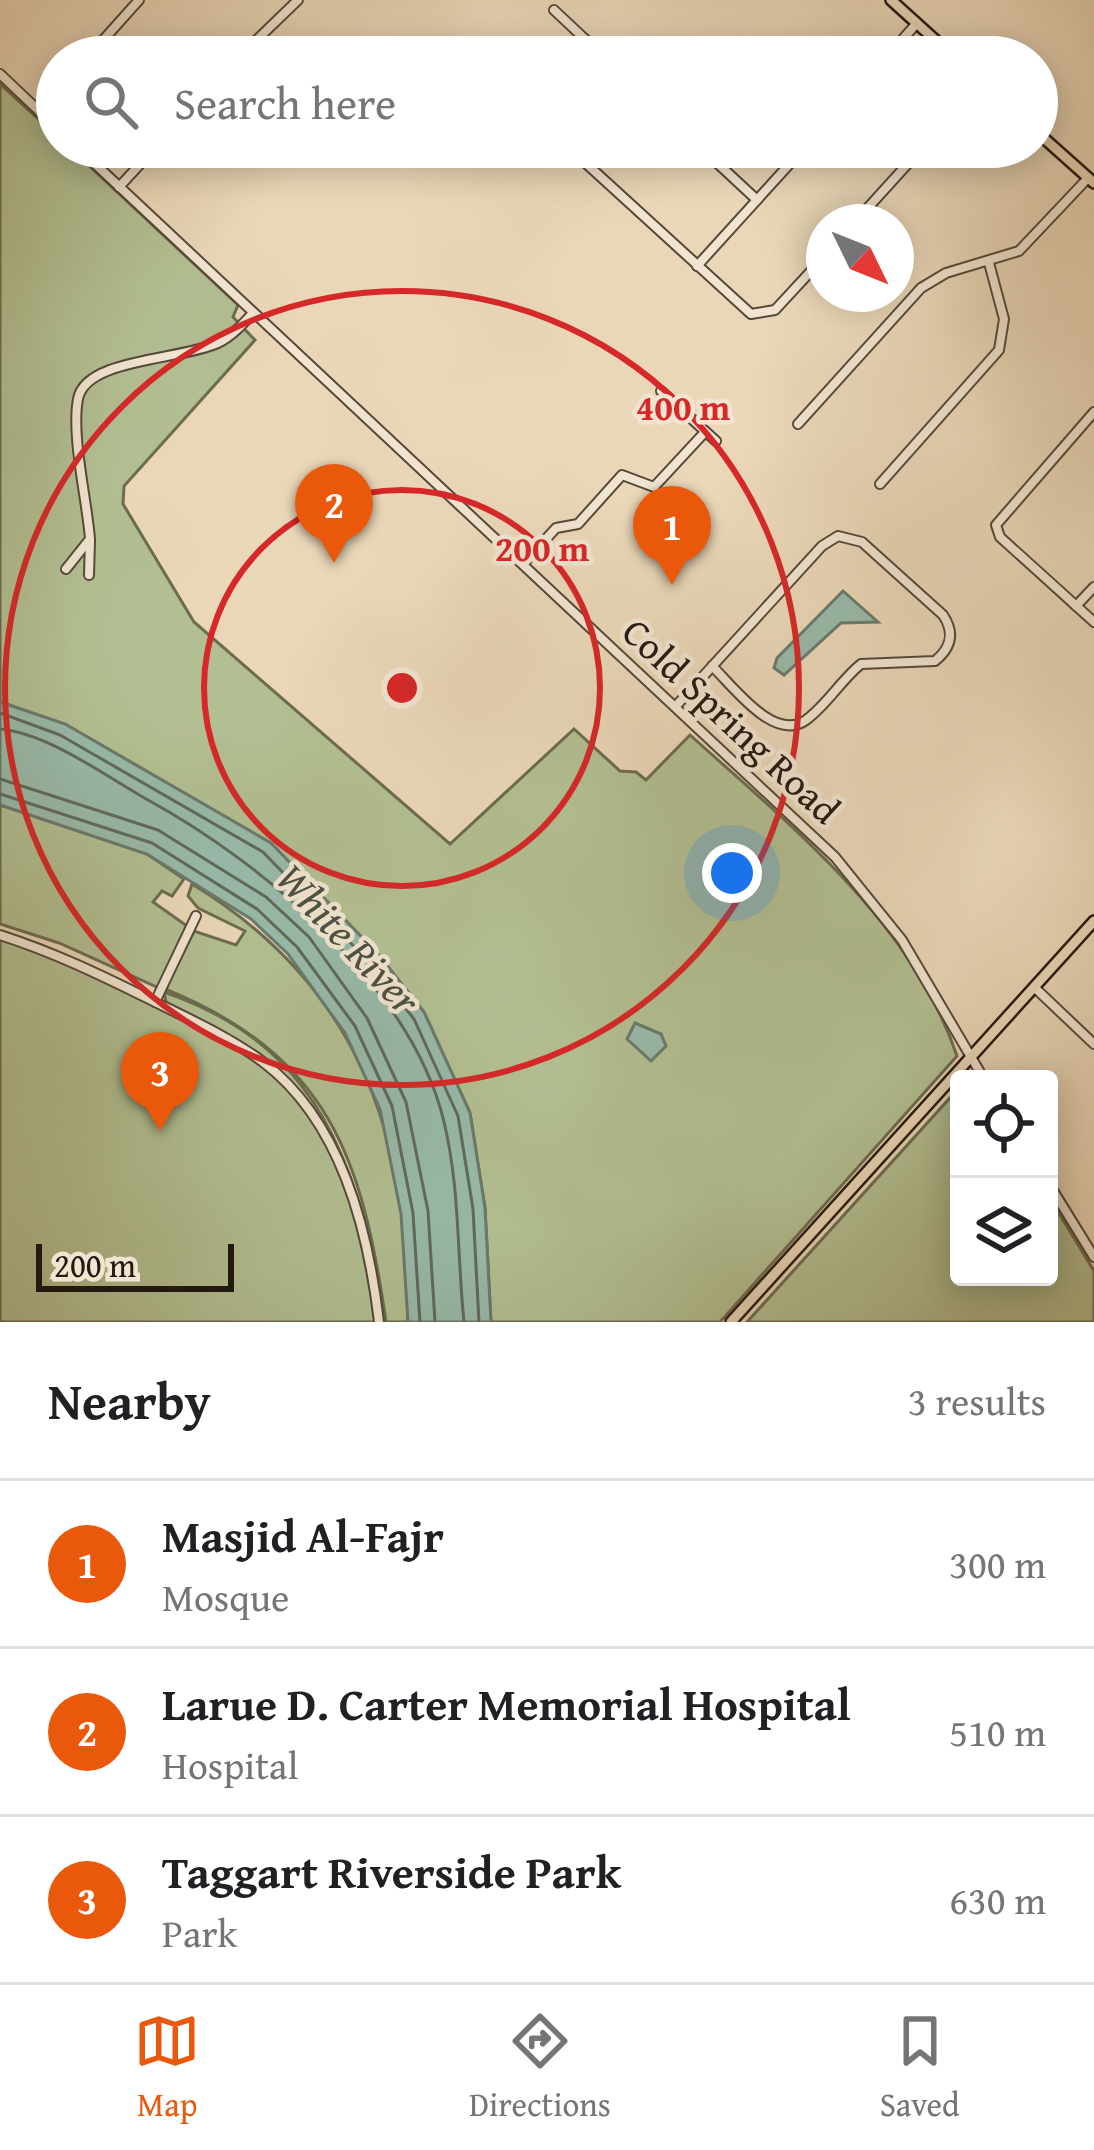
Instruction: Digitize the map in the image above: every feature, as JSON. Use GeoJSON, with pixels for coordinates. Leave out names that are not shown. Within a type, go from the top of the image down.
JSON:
{"type":"FeatureCollection","features":[{"type":"Feature","properties":{"kind":"main road"},"geometry":{"type":"LineString","coordinates":[[891,0],[931,36]]}},
{"type":"Feature","properties":{"kind":"main road"},"geometry":{"type":"LineString","coordinates":[[1058,151],[1091,180]]}},
{"type":"Feature","properties":{"kind":"main road"},"geometry":{"type":"LineString","coordinates":[[731,1322],[1094,921]]}},
{"type":"Feature","properties":{"kind":"street"},"geometry":{"type":"LineString","coordinates":[[107,36],[139,0]]}},
{"type":"Feature","properties":{"kind":"street"},"geometry":{"type":"LineString","coordinates":[[260,36],[298,0]]}},
{"type":"Feature","properties":{"kind":"street"},"geometry":{"type":"LineString","coordinates":[[554,10],[582,36]]}},
{"type":"Feature","properties":{"kind":"street"},"geometry":{"type":"LineString","coordinates":[[905,36],[917,23]]}},
{"type":"Feature","properties":{"kind":"street"},"geometry":{"type":"LineString","coordinates":[[0,74],[36,108]]}},
{"type":"Feature","properties":{"kind":"street","name":"Cold Spring Road"},"geometry":{"type":"LineString","coordinates":[[99,168],[864,889],[910,953],[978,1070]]}},
{"type":"Feature","properties":{"kind":"street"},"geometry":{"type":"LineString","coordinates":[[119,187],[137,168]]}},
{"type":"Feature","properties":{"kind":"street"},"geometry":{"type":"LineString","coordinates":[[591,168],[743,309],[760,316],[776,310],[806,276]]}},
{"type":"Feature","properties":{"kind":"street"},"geometry":{"type":"LineString","coordinates":[[723,168],[757,200]]}},
{"type":"Feature","properties":{"kind":"street"},"geometry":{"type":"LineString","coordinates":[[697,266],[786,168]]}},
{"type":"Feature","properties":{"kind":"street"},"geometry":{"type":"LineString","coordinates":[[871,204],[904,168]]}},
{"type":"Feature","properties":{"kind":"street"},"geometry":{"type":"LineString","coordinates":[[798,424],[921,288],[946,273],[989,262],[1027,245],[1091,180]]}},
{"type":"Feature","properties":{"kind":"street"},"geometry":{"type":"LineString","coordinates":[[880,484],[999,350],[1003,316],[989,262]]}},
{"type":"Feature","properties":{"kind":"street"},"geometry":{"type":"LineString","coordinates":[[88,575],[90,539],[77,410],[82,386],[104,370],[175,358],[220,342],[253,313]]}},
{"type":"Feature","properties":{"kind":"street"},"geometry":{"type":"LineString","coordinates":[[661,391],[716,441]]}},
{"type":"Feature","properties":{"kind":"street"},"geometry":{"type":"LineString","coordinates":[[1094,412],[999,516],[996,529],[1094,622]]}},
{"type":"Feature","properties":{"kind":"street"},"geometry":{"type":"LineString","coordinates":[[523,564],[556,528],[578,524],[622,476],[654,487],[705,431]]}},
{"type":"Feature","properties":{"kind":"street"},"geometry":{"type":"LineString","coordinates":[[675,707],[712,666],[828,541],[844,535],[860,540],[943,615],[951,632],[943,655],[927,664],[861,664],[808,718],[794,725],[770,720],[712,666]]}},
{"type":"Feature","properties":{"kind":"street"},"geometry":{"type":"LineString","coordinates":[[66,569],[90,539]]}},
{"type":"Feature","properties":{"kind":"street"},"geometry":{"type":"LineString","coordinates":[[1076,606],[1094,587]]}},
{"type":"Feature","properties":{"kind":"street"},"geometry":{"type":"LineString","coordinates":[[155,1002],[196,916]]}},
{"type":"Feature","properties":{"kind":"street"},"geometry":{"type":"LineString","coordinates":[[0,934],[64,957],[259,1059],[317,1121],[350,1192],[379,1322]]}},
{"type":"Feature","properties":{"kind":"street"},"geometry":{"type":"LineString","coordinates":[[1034,987],[1094,1043]]}},
{"type":"Feature","properties":{"kind":"street"},"geometry":{"type":"LineString","coordinates":[[1058,1198],[1094,1256]]}},
{"type":"Feature","properties":{"kind":"shaded area"},"geometry":{"type":"Polygon","coordinates":[[[0,84],[36,117],[36,168],[91,168],[238,305],[233,317],[255,340],[124,486],[123,504],[194,622],[450,844],[574,729],[620,771],[636,772],[646,780],[690,735],[807,841],[879,920],[937,1007],[957,1056],[720,1322],[491,1322],[485,1208],[470,1113],[424,1012],[377,953],[270,843],[65,724],[0,702],[0,84]]]}},
{"type":"Feature","properties":{"kind":"shaded area"},"geometry":{"type":"Polygon","coordinates":[[[0,805],[147,854],[184,879],[172,896],[162,891],[153,902],[187,926],[159,988],[59,943],[0,924],[0,805]]]}},
{"type":"Feature","properties":{"kind":"shaded area"},"geometry":{"type":"Polygon","coordinates":[[[192,884],[249,924],[296,968],[333,1017],[363,1070],[384,1127],[398,1188],[408,1322],[386,1322],[364,1210],[349,1162],[301,1080],[265,1046],[221,1016],[165,989],[194,931],[236,945],[245,931],[198,908],[188,896],[192,884]]]}},
{"type":"Feature","properties":{"kind":"shaded area"},"geometry":{"type":"Polygon","coordinates":[[[0,936],[90,973],[221,1040],[264,1067],[290,1092],[312,1120],[344,1183],[363,1251],[375,1322],[0,1322],[0,936]]]}},
{"type":"Feature","properties":{"kind":"shaded area"},"geometry":{"type":"Polygon","coordinates":[[[164,992],[245,1032],[302,1086],[342,1156],[370,1241],[344,1163],[307,1102],[243,1045],[166,1002],[164,992]]]}},
{"type":"Feature","properties":{"kind":"shaded area"},"geometry":{"type":"Polygon","coordinates":[[[950,1098],[950,1286],[1058,1286],[1058,1212],[1094,1271],[1094,1322],[747,1322],[950,1098]]]}},
{"type":"Feature","properties":{"kind":"water"},"geometry":{"type":"Polygon","coordinates":[[[843,591],[878,622],[841,623],[784,675],[774,668],[777,658],[843,591]]]}},
{"type":"Feature","properties":{"kind":"water","name":"White River"},"geometry":{"type":"Polygon","coordinates":[[[0,702],[65,724],[271,843],[377,953],[424,1012],[470,1113],[485,1208],[491,1322],[408,1322],[401,1214],[380,1109],[345,1033],[288,954],[251,919],[147,854],[0,805],[0,702]]]}},
{"type":"Feature","properties":{"kind":"water"},"geometry":{"type":"Polygon","coordinates":[[[635,1023],[661,1034],[666,1046],[651,1061],[627,1039],[635,1023]]]}},
{"type":"Feature","properties":{"kind":"place","name":"Larue D. Carter Memorial Hospital"},"geometry":{"type":"Point","coordinates":[334,563]}},
{"type":"Feature","properties":{"kind":"place","name":"Masjid Al-Fajr"},"geometry":{"type":"Point","coordinates":[672,585]}},
{"type":"Feature","properties":{"kind":"place","name":"Taggart Riverside Park"},"geometry":{"type":"Point","coordinates":[160,1131]}}]}
